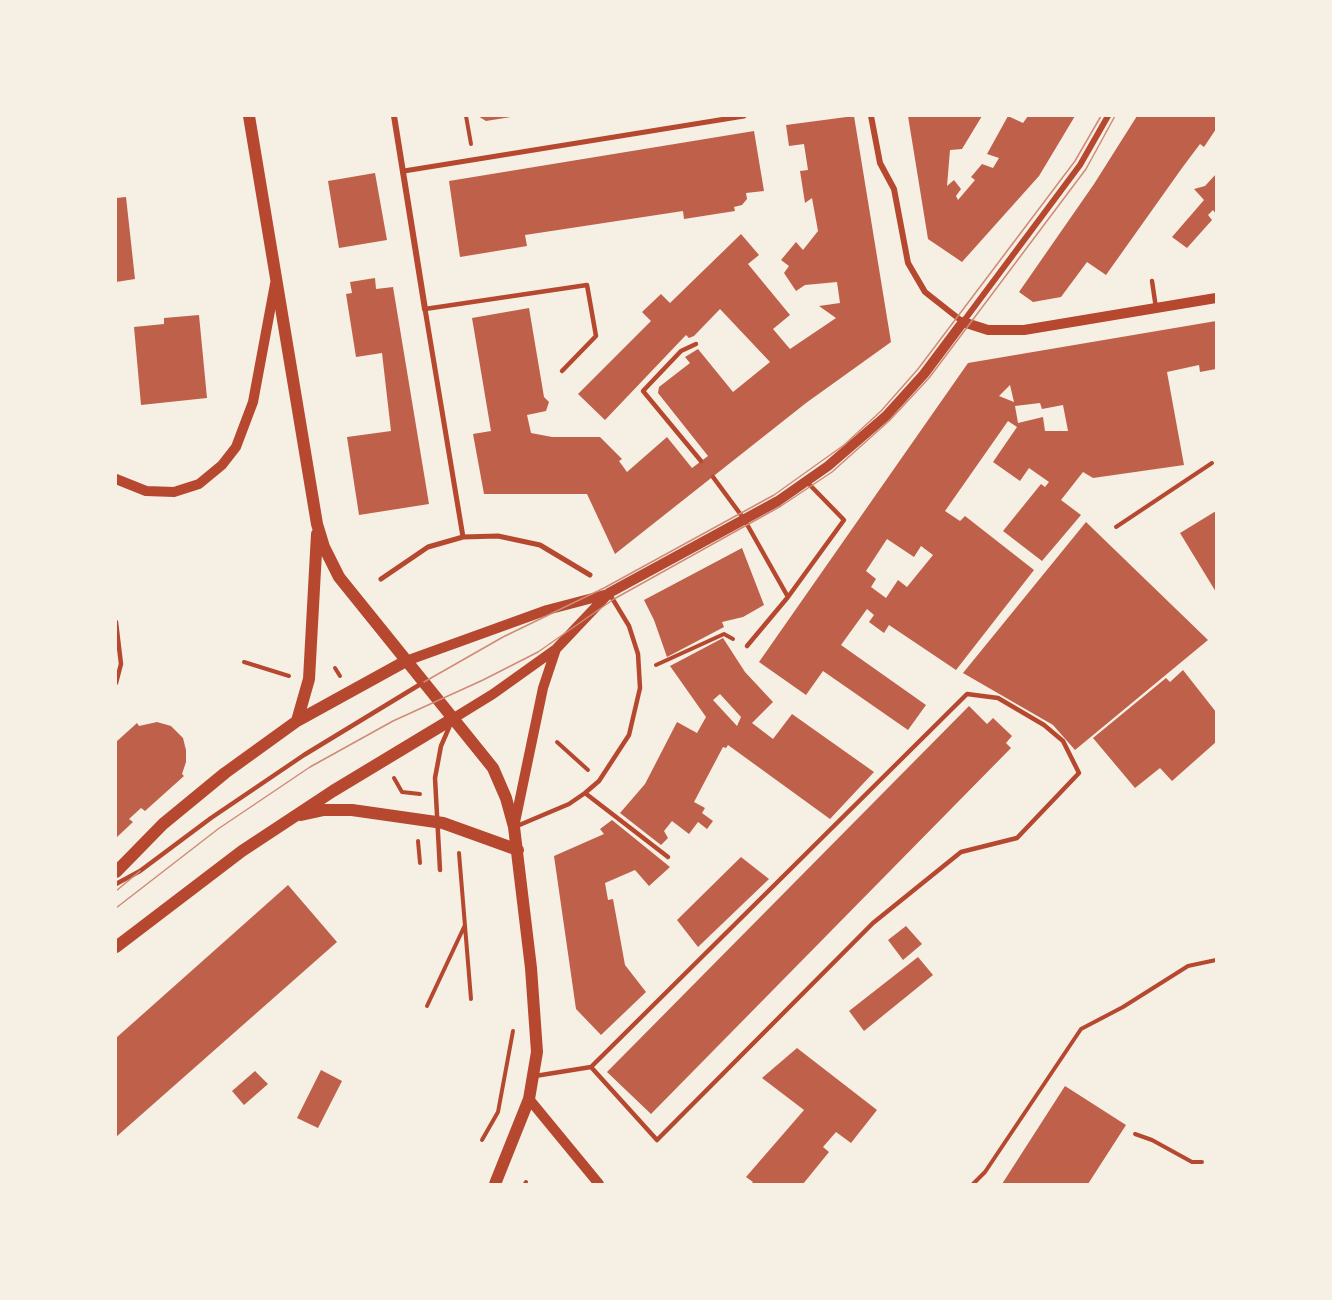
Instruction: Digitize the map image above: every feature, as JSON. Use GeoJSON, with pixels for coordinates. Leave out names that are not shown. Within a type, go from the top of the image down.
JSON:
{"type":"FeatureCollection","features":[{"type":"Feature","properties":{"kind":"main road"},"geometry":{"type":"LineString","coordinates":[[249,116],[317,524],[335,570],[493,768],[506,798],[514,827],[537,1034],[535,1076],[529,1099],[495,1185]]}},
{"type":"Feature","properties":{"kind":"main road"},"geometry":{"type":"LineString","coordinates":[[297,721],[309,679],[317,524]]}},
{"type":"Feature","properties":{"kind":"main road"},"geometry":{"type":"LineString","coordinates":[[116,872],[193,798],[297,721],[406,661]]}},
{"type":"Feature","properties":{"kind":"main road"},"geometry":{"type":"LineString","coordinates":[[116,947],[242,851],[333,791],[386,761],[453,718]]}},
{"type":"Feature","properties":{"kind":"main road"},"geometry":{"type":"LineString","coordinates":[[294,817],[324,810],[352,810],[436,822],[491,838],[518,850]]}},
{"type":"Feature","properties":{"kind":"street"},"geometry":{"type":"LineString","coordinates":[[394,116],[463,537]]}},
{"type":"Feature","properties":{"kind":"street"},"geometry":{"type":"LineString","coordinates":[[404,171],[744,116]]}},
{"type":"Feature","properties":{"kind":"street"},"geometry":{"type":"LineString","coordinates":[[871,116],[880,163],[894,189],[908,262],[925,292],[963,322],[988,330],[1024,330],[1216,298]]}},
{"type":"Feature","properties":{"kind":"street"},"geometry":{"type":"LineString","coordinates":[[406,661],[547,610],[609,593],[807,482],[886,416],[924,374],[1080,165],[1108,116]]}},
{"type":"Feature","properties":{"kind":"street"},"geometry":{"type":"LineString","coordinates":[[116,479],[146,491],[174,492],[199,484],[222,465],[236,447],[253,402],[276,280]]}},
{"type":"Feature","properties":{"kind":"street"},"geometry":{"type":"LineString","coordinates":[[381,579],[428,547],[463,537],[498,536],[525,540],[554,552],[590,574]]}},
{"type":"Feature","properties":{"kind":"street"},"geometry":{"type":"LineString","coordinates":[[453,718],[493,694],[556,649],[609,593]]}},
{"type":"Feature","properties":{"kind":"street"},"geometry":{"type":"LineString","coordinates":[[514,827],[543,688],[556,649]]}},
{"type":"Feature","properties":{"kind":"street"},"geometry":{"type":"LineString","coordinates":[[529,1099],[598,1184]]}},
{"type":"Feature","properties":{"kind":"lane"},"geometry":{"type":"LineString","coordinates":[[1152,281],[1156,308]]}},
{"type":"Feature","properties":{"kind":"lane"},"geometry":{"type":"LineString","coordinates":[[425,309],[587,285],[596,336],[562,371]]}},
{"type":"Feature","properties":{"kind":"lane"},"geometry":{"type":"LineString","coordinates":[[696,344],[681,351],[644,391],[701,462]]}},
{"type":"Feature","properties":{"kind":"lane"},"geometry":{"type":"LineString","coordinates":[[713,477],[744,519],[788,597]]}},
{"type":"Feature","properties":{"kind":"lane"},"geometry":{"type":"LineString","coordinates":[[747,646],[788,597],[844,520],[807,482]]}},
{"type":"Feature","properties":{"kind":"lane"},"geometry":{"type":"LineString","coordinates":[[514,827],[569,804],[585,793],[599,781],[625,744],[640,688],[636,643],[621,608],[609,593]]}},
{"type":"Feature","properties":{"kind":"lane"},"geometry":{"type":"LineString","coordinates":[[116,622],[121,664],[116,683]]}},
{"type":"Feature","properties":{"kind":"lane"},"geometry":{"type":"LineString","coordinates":[[116,884],[140,871],[211,818],[304,755],[424,682]]}},
{"type":"Feature","properties":{"kind":"lane"},"geometry":{"type":"LineString","coordinates":[[535,1076],[591,1067],[967,694],[998,698],[1044,725],[1063,741],[1079,772],[1017,838],[961,852],[873,923],[657,1140],[591,1067]]}},
{"type":"Feature","properties":{"kind":"lane"},"geometry":{"type":"LineString","coordinates":[[440,870],[435,778],[438,759],[453,718]]}},
{"type":"Feature","properties":{"kind":"lane"},"geometry":{"type":"LineString","coordinates":[[585,793],[668,857]]}},
{"type":"Feature","properties":{"kind":"path"},"geometry":{"type":"LineString","coordinates":[[466,116],[473,159]]}},
{"type":"Feature","properties":{"kind":"path"},"geometry":{"type":"LineString","coordinates":[[1116,527],[1212,464]]}},
{"type":"Feature","properties":{"kind":"path"},"geometry":{"type":"LineString","coordinates":[[656,665],[724,634],[747,646]]}},
{"type":"Feature","properties":{"kind":"path"},"geometry":{"type":"LineString","coordinates":[[244,662],[292,677]]}},
{"type":"Feature","properties":{"kind":"path"},"geometry":{"type":"LineString","coordinates":[[417,837],[421,871]]}},
{"type":"Feature","properties":{"kind":"path"},"geometry":{"type":"LineString","coordinates":[[457,846],[471,999]]}},
{"type":"Feature","properties":{"kind":"path"},"geometry":{"type":"LineString","coordinates":[[427,1006],[465,925]]}},
{"type":"Feature","properties":{"kind":"path"},"geometry":{"type":"LineString","coordinates":[[973,1185],[985,1172],[1081,1029],[1123,1007],[1188,966],[1216,960]]}},
{"type":"Feature","properties":{"kind":"path"},"geometry":{"type":"LineString","coordinates":[[482,1140],[498,1112],[511,1036],[515,1026]]}},
{"type":"Feature","properties":{"kind":"path"},"geometry":{"type":"LineString","coordinates":[[1135,1134],[1152,1140],[1192,1162],[1203,1162]]}},
{"type":"Feature","properties":{"kind":"building"},"geometry":{"type":"Polygon","coordinates":[[[478,116],[511,116],[511,117],[486,121],[478,116]]]}},
{"type":"Feature","properties":{"kind":"building"},"geometry":{"type":"Polygon","coordinates":[[[854,116],[891,342],[806,403],[615,554],[587,494],[484,494],[473,434],[491,431],[472,318],[529,308],[544,397],[549,402],[546,411],[527,415],[531,433],[552,437],[600,437],[622,459],[619,461],[627,472],[667,437],[692,468],[708,456],[658,393],[659,387],[690,363],[685,357],[698,349],[733,392],[770,362],[720,309],[694,336],[689,338],[686,335],[605,420],[578,394],[651,321],[642,312],[661,294],[670,303],[741,234],[759,255],[748,264],[790,315],[773,329],[790,349],[836,318],[819,306],[840,303],[837,282],[805,285],[796,291],[784,273],[789,266],[781,260],[796,242],[803,250],[818,231],[812,198],[805,203],[800,171],[808,170],[804,144],[789,146],[786,125],[854,116]]]}},
{"type":"Feature","properties":{"kind":"building"},"geometry":{"type":"Polygon","coordinates":[[[908,116],[982,116],[962,149],[950,150],[947,186],[954,180],[961,189],[956,196],[958,200],[975,180],[971,177],[982,164],[993,168],[999,158],[987,154],[1008,116],[1023,123],[1028,116],[1075,116],[1039,176],[962,262],[928,239],[908,116]]]}},
{"type":"Feature","properties":{"kind":"building"},"geometry":{"type":"Polygon","coordinates":[[[1137,116],[1216,116],[1216,129],[1204,147],[1200,144],[1106,275],[1087,262],[1061,297],[1033,302],[1019,292],[1094,184],[1137,116]]]}},
{"type":"Feature","properties":{"kind":"building"},"geometry":{"type":"Polygon","coordinates":[[[754,131],[764,191],[746,193],[747,199],[742,205],[734,207],[735,211],[684,219],[683,211],[525,235],[527,246],[460,257],[449,181],[754,131]]]}},
{"type":"Feature","properties":{"kind":"building"},"geometry":{"type":"Polygon","coordinates":[[[375,173],[387,240],[339,248],[328,181],[375,173]]]}},
{"type":"Feature","properties":{"kind":"building"},"geometry":{"type":"Polygon","coordinates":[[[1216,174],[1216,214],[1213,210],[1208,215],[1212,220],[1187,248],[1172,237],[1204,200],[1194,189],[1205,186],[1216,174]]]}},
{"type":"Feature","properties":{"kind":"building"},"geometry":{"type":"Polygon","coordinates":[[[126,197],[135,279],[116,282],[116,198],[126,197]]]}},
{"type":"Feature","properties":{"kind":"building"},"geometry":{"type":"Polygon","coordinates":[[[375,278],[376,289],[393,287],[429,504],[359,515],[347,437],[391,431],[382,353],[356,357],[346,294],[352,293],[350,282],[375,278]]]}},
{"type":"Feature","properties":{"kind":"building"},"geometry":{"type":"Polygon","coordinates":[[[199,315],[207,398],[141,405],[134,327],[164,324],[164,318],[199,315]]]}},
{"type":"Feature","properties":{"kind":"building"},"geometry":{"type":"Polygon","coordinates":[[[1216,321],[1216,369],[1200,372],[1199,365],[1167,372],[1184,465],[1093,478],[1083,472],[1061,500],[1081,515],[1042,561],[1003,531],[1041,484],[1045,487],[1049,482],[1029,468],[1020,481],[993,462],[1017,427],[1008,421],[945,511],[960,521],[965,516],[1034,570],[956,670],[889,625],[884,633],[869,622],[874,615],[867,609],[841,645],[926,705],[908,730],[823,671],[806,695],[759,662],[968,363],[1216,321]],[[1010,385],[999,396],[1014,402],[1010,385]],[[1040,403],[1015,406],[1018,423],[1043,417],[1045,431],[1068,431],[1063,405],[1042,409],[1040,403]],[[887,539],[866,571],[876,579],[871,587],[886,598],[898,580],[907,587],[933,555],[921,546],[914,557],[887,539]]]}},
{"type":"Feature","properties":{"kind":"building"},"geometry":{"type":"Polygon","coordinates":[[[1216,511],[1216,592],[1180,533],[1216,511]]]}},
{"type":"Feature","properties":{"kind":"building"},"geometry":{"type":"Polygon","coordinates":[[[1086,522],[1208,640],[1075,750],[1053,725],[963,673],[1086,522]]]}},
{"type":"Feature","properties":{"kind":"building"},"geometry":{"type":"Polygon","coordinates":[[[742,548],[764,605],[743,617],[722,622],[724,627],[667,657],[644,600],[742,548]]]}},
{"type":"Feature","properties":{"kind":"building"},"geometry":{"type":"Polygon","coordinates":[[[723,638],[745,672],[773,702],[752,723],[773,739],[792,714],[874,772],[830,819],[728,745],[726,748],[723,747],[694,802],[705,808],[702,813],[713,821],[707,829],[698,822],[689,834],[672,821],[664,831],[668,838],[661,845],[620,813],[645,784],[677,722],[697,733],[706,717],[670,666],[723,638]],[[720,694],[713,700],[737,726],[741,717],[720,694]]]}},
{"type":"Feature","properties":{"kind":"building"},"geometry":{"type":"Polygon","coordinates":[[[1183,670],[1216,712],[1216,742],[1172,781],[1160,768],[1135,788],[1093,738],[1166,678],[1170,682],[1183,670]]]}},
{"type":"Feature","properties":{"kind":"building"},"geometry":{"type":"Polygon","coordinates":[[[969,706],[987,724],[993,718],[1012,736],[1006,743],[1011,748],[651,1114],[607,1072],[969,706]]]}},
{"type":"Feature","properties":{"kind":"building"},"geometry":{"type":"Polygon","coordinates":[[[157,722],[171,726],[183,738],[186,750],[186,762],[182,774],[184,776],[145,811],[141,808],[129,819],[133,822],[116,838],[116,742],[137,723],[139,726],[157,722]]]}},
{"type":"Feature","properties":{"kind":"building"},"geometry":{"type":"Polygon","coordinates":[[[612,820],[670,867],[649,886],[635,870],[605,883],[608,900],[613,899],[625,965],[646,992],[601,1035],[576,1009],[554,856],[604,834],[600,829],[612,820]]]}},
{"type":"Feature","properties":{"kind":"building"},"geometry":{"type":"Polygon","coordinates":[[[741,857],[769,879],[698,947],[677,920],[741,857]]]}},
{"type":"Feature","properties":{"kind":"building"},"geometry":{"type":"Polygon","coordinates":[[[288,885],[337,942],[116,1137],[116,1038],[288,885]]]}},
{"type":"Feature","properties":{"kind":"building"},"geometry":{"type":"Polygon","coordinates":[[[906,926],[922,944],[903,960],[888,940],[906,926]]]}},
{"type":"Feature","properties":{"kind":"building"},"geometry":{"type":"Polygon","coordinates":[[[918,957],[933,975],[864,1031],[849,1011],[918,957]]]}},
{"type":"Feature","properties":{"kind":"building"},"geometry":{"type":"Polygon","coordinates":[[[797,1048],[877,1110],[851,1143],[836,1132],[823,1147],[829,1152],[803,1184],[751,1184],[753,1182],[746,1177],[804,1110],[762,1078],[797,1048]]]}},
{"type":"Feature","properties":{"kind":"building"},"geometry":{"type":"Polygon","coordinates":[[[321,1070],[342,1081],[318,1128],[297,1118],[321,1070]]]}},
{"type":"Feature","properties":{"kind":"building"},"geometry":{"type":"Polygon","coordinates":[[[255,1071],[268,1084],[244,1105],[232,1091],[255,1071]]]}},
{"type":"Feature","properties":{"kind":"building"},"geometry":{"type":"Polygon","coordinates":[[[1065,1086],[1126,1125],[1088,1184],[1002,1184],[1065,1086]]]}},
{"type":"Feature","properties":{"kind":"tram line"},"geometry":{"type":"LineString","coordinates":[[424,682],[503,637],[604,588],[774,495],[844,445],[881,411],[918,369],[1075,161],[1101,116]]}},
{"type":"Feature","properties":{"kind":"tram line"},"geometry":{"type":"LineString","coordinates":[[116,908],[218,829],[310,767],[393,721],[538,652],[614,599],[781,506],[832,472],[890,420],[929,378],[1086,169],[1115,116]]}},
{"type":"Feature","properties":{"kind":"tram line"},"geometry":{"type":"LineString","coordinates":[[116,891],[140,871]]}}]}
